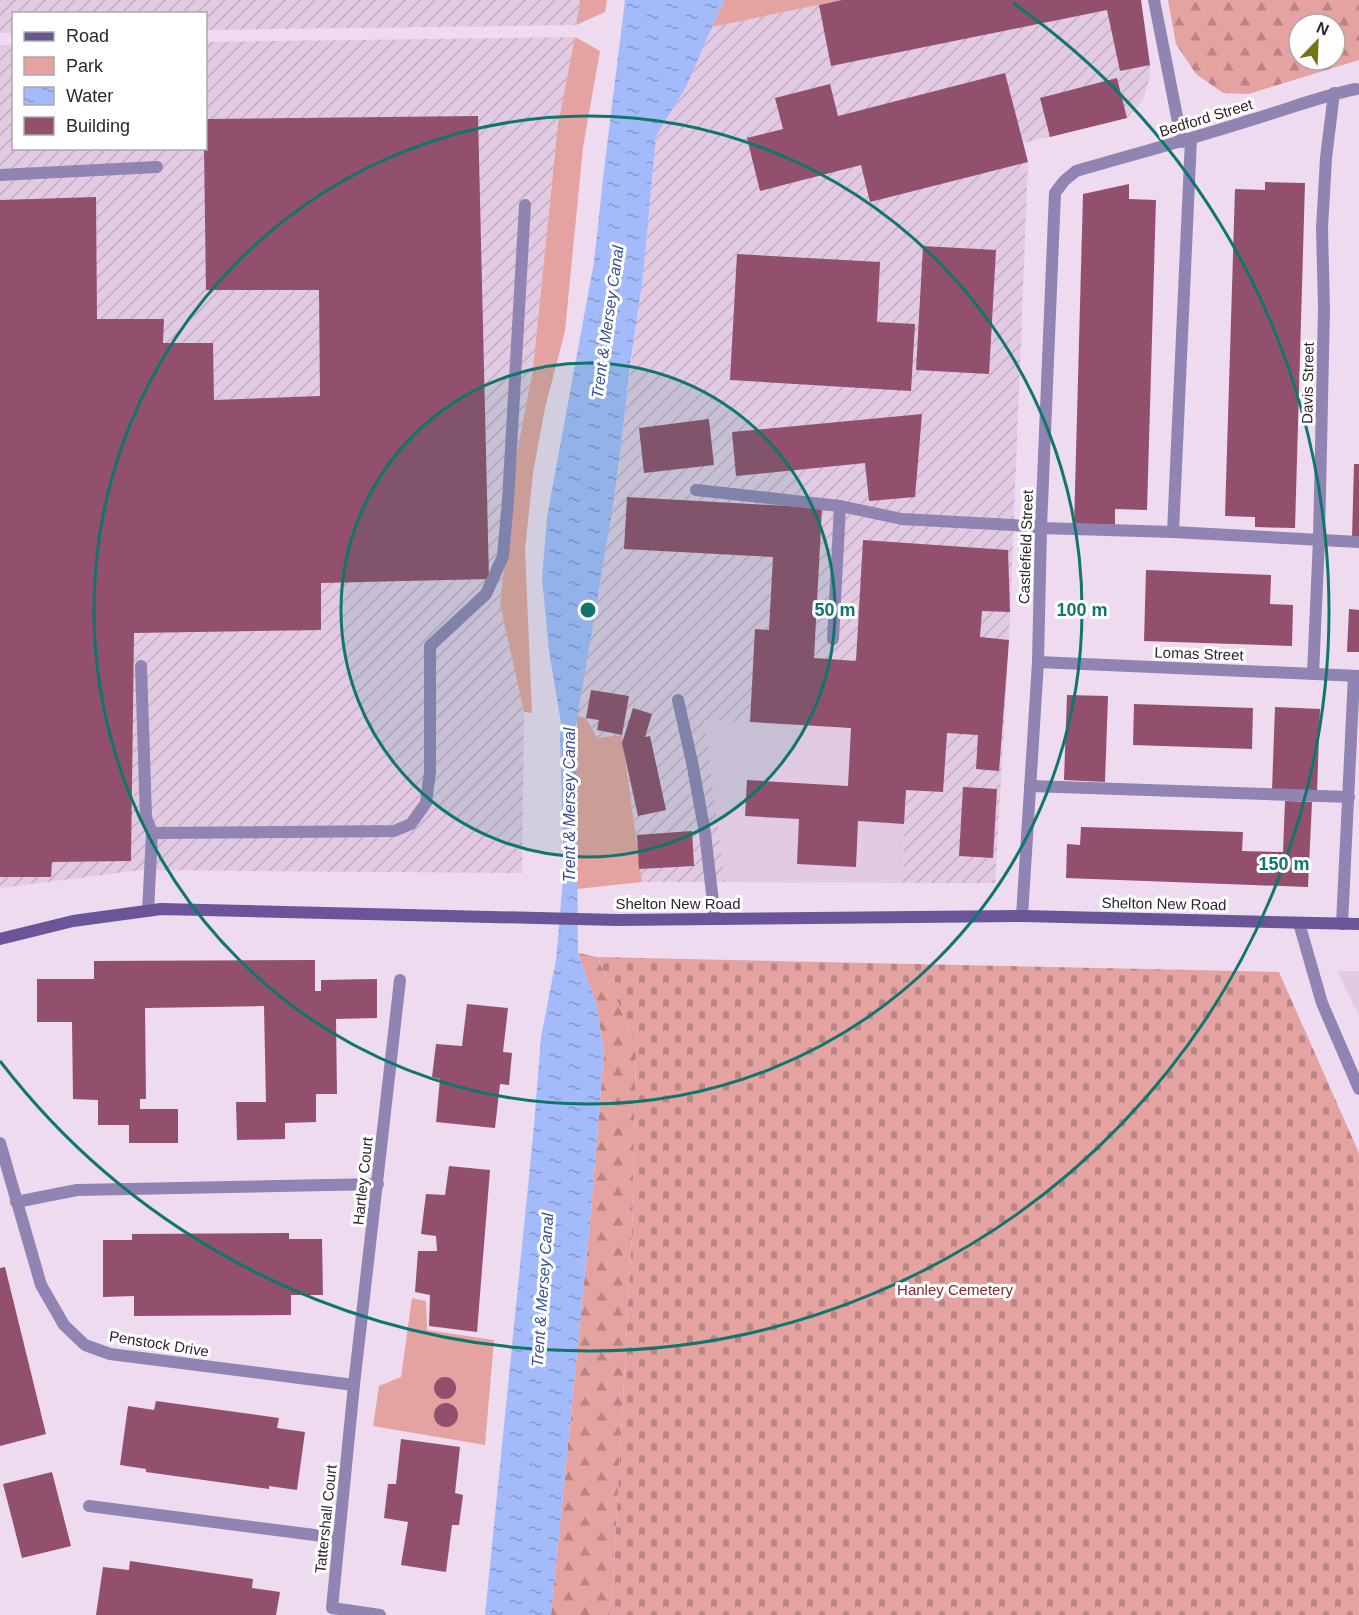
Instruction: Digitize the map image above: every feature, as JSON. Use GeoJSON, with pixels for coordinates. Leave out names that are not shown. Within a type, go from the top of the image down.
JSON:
{"type":"FeatureCollection","features":[{"type":"Feature","properties":{"kind":"main road","name":"Shelton New Road"},"geometry":{"type":"LineString","coordinates":[[0,939],[74,921],[172,909],[617,920],[1022,916],[1359,924]]}},
{"type":"Feature","properties":{"kind":"street"},"geometry":{"type":"LineString","coordinates":[[1154,0],[1186,140],[1173,532]]}},
{"type":"Feature","properties":{"kind":"street","name":"Bedford Street"},"geometry":{"type":"LineString","coordinates":[[1064,181],[1076,171],[1186,140],[1334,93],[1358,88]]}},
{"type":"Feature","properties":{"kind":"street","name":"Davis Street"},"geometry":{"type":"LineString","coordinates":[[1313,674],[1319,539],[1324,309],[1322,228],[1326,158],[1334,93]]}},
{"type":"Feature","properties":{"kind":"street"},"geometry":{"type":"LineString","coordinates":[[0,175],[157,166]]}},
{"type":"Feature","properties":{"kind":"street","name":"Castlefield Street"},"geometry":{"type":"LineString","coordinates":[[1022,916],[1038,662],[1041,528],[1055,193],[1064,181]]}},
{"type":"Feature","properties":{"kind":"street"},"geometry":{"type":"LineString","coordinates":[[152,833],[394,831],[411,824],[426,803],[430,771],[430,646],[486,594],[502,556],[525,205]]}},
{"type":"Feature","properties":{"kind":"street"},"geometry":{"type":"LineString","coordinates":[[696,490],[840,506],[902,519],[1041,528],[1173,532],[1359,542]]}},
{"type":"Feature","properties":{"kind":"street"},"geometry":{"type":"LineString","coordinates":[[833,639],[840,506]]}},
{"type":"Feature","properties":{"kind":"street","name":"Lomas Street"},"geometry":{"type":"LineString","coordinates":[[1038,662],[1357,676]]}},
{"type":"Feature","properties":{"kind":"street"},"geometry":{"type":"LineString","coordinates":[[141,666],[146,817],[152,833],[148,911]]}},
{"type":"Feature","properties":{"kind":"street"},"geometry":{"type":"LineString","coordinates":[[1342,924],[1357,676]]}},
{"type":"Feature","properties":{"kind":"street"},"geometry":{"type":"LineString","coordinates":[[678,700],[705,834],[715,919]]}},
{"type":"Feature","properties":{"kind":"street"},"geometry":{"type":"LineString","coordinates":[[1030,786],[1349,797]]}},
{"type":"Feature","properties":{"kind":"street"},"geometry":{"type":"LineString","coordinates":[[1299,923],[1322,1004],[1359,1089]]}},
{"type":"Feature","properties":{"kind":"street","name":"Hartley Court"},"geometry":{"type":"LineString","coordinates":[[354,1385],[400,980]]}},
{"type":"Feature","properties":{"kind":"street","name":"Penstock Drive"},"geometry":{"type":"LineString","coordinates":[[0,1143],[41,1285],[64,1325],[85,1345],[110,1354],[354,1385]]}},
{"type":"Feature","properties":{"kind":"street"},"geometry":{"type":"LineString","coordinates":[[0,1195],[14,1196],[77,1190],[378,1184]]}},
{"type":"Feature","properties":{"kind":"street","name":"Tattershall Court"},"geometry":{"type":"LineString","coordinates":[[354,1385],[332,1608],[380,1615]]}},
{"type":"Feature","properties":{"kind":"street"},"geometry":{"type":"LineString","coordinates":[[89,1506],[338,1538]]}},
{"type":"Feature","properties":{"kind":"shaded area"},"geometry":{"type":"Polygon","coordinates":[[[0,0],[580,0],[576,25],[207,30],[207,12],[12,12],[12,33],[0,33],[0,0]]]}},
{"type":"Feature","properties":{"kind":"shaded area"},"geometry":{"type":"Polygon","coordinates":[[[842,0],[1141,0],[1150,65],[1150,76],[1143,100],[1127,118],[1023,143],[1028,164],[1009,640],[995,883],[903,883],[904,824],[911,732],[704,720],[725,882],[642,882],[622,735],[597,738],[586,718],[577,716],[623,429],[646,245],[656,136],[686,87],[712,27],[842,0]]]}},
{"type":"Feature","properties":{"kind":"shaded area"},"geometry":{"type":"Polygon","coordinates":[[[575,37],[558,124],[533,369],[516,458],[500,603],[524,712],[522,873],[141,870],[0,888],[0,45],[12,45],[12,150],[207,150],[207,42],[575,37]]]}},
{"type":"Feature","properties":{"kind":"shaded area"},"geometry":{"type":"Polygon","coordinates":[[[703,720],[911,732],[904,824],[903,883],[725,882],[703,720]]]}},
{"type":"Feature","properties":{"kind":"shaded area"},"geometry":{"type":"Polygon","coordinates":[[[1337,971],[1359,971],[1359,1016],[1337,971]]]}},
{"type":"Feature","properties":{"kind":"green space"},"geometry":{"type":"Polygon","coordinates":[[[580,0],[607,0],[605,12],[576,25],[580,0]]]}},
{"type":"Feature","properties":{"kind":"green space"},"geometry":{"type":"Polygon","coordinates":[[[724,0],[842,0],[712,27],[724,0]]]}},
{"type":"Feature","properties":{"kind":"green space"},"geometry":{"type":"Polygon","coordinates":[[[1168,0],[1359,0],[1359,60],[1347,64],[1347,12],[1287,12],[1287,72],[1320,72],[1248,94],[1223,93],[1196,74],[1176,44],[1168,0]]]}},
{"type":"Feature","properties":{"kind":"green space"},"geometry":{"type":"Polygon","coordinates":[[[575,37],[600,51],[583,147],[565,331],[545,408],[533,473],[525,550],[532,713],[524,712],[500,604],[516,458],[533,369],[558,124],[575,37]]]}},
{"type":"Feature","properties":{"kind":"green space"},"geometry":{"type":"Polygon","coordinates":[[[577,716],[586,718],[597,738],[622,735],[642,882],[577,889],[577,716]]]}},
{"type":"Feature","properties":{"kind":"green space"},"geometry":{"type":"Polygon","coordinates":[[[578,953],[597,957],[636,1048],[632,1232],[613,1583],[608,1615],[551,1615],[590,1223],[604,1052],[596,1003],[578,953]]]}},
{"type":"Feature","properties":{"kind":"green space","name":"Hanley Cemetery"},"geometry":{"type":"Polygon","coordinates":[[[597,957],[1279,972],[1359,1153],[1359,1615],[608,1615],[613,1583],[632,1232],[636,1048],[597,957]]]}},
{"type":"Feature","properties":{"kind":"green space"},"geometry":{"type":"Polygon","coordinates":[[[412,1298],[426,1301],[427,1330],[494,1340],[485,1445],[373,1426],[379,1386],[401,1377],[412,1298]]]}},
{"type":"Feature","properties":{"kind":"water","name":"Trent & Mersey Canal"},"geometry":{"type":"Polygon","coordinates":[[[625,0],[724,0],[686,87],[656,136],[643,276],[612,512],[576,725],[578,953],[596,1003],[604,1052],[590,1223],[551,1615],[485,1615],[541,1037],[556,960],[564,868],[561,723],[549,651],[542,578],[547,517],[594,262],[625,0]]]}},
{"type":"Feature","properties":{"kind":"building"},"geometry":{"type":"Polygon","coordinates":[[[842,0],[1141,0],[1150,65],[1120,71],[1107,10],[831,66],[819,5],[842,0]]]}},
{"type":"Feature","properties":{"kind":"building"},"geometry":{"type":"Polygon","coordinates":[[[1005,73],[1028,162],[870,202],[861,165],[760,191],[747,138],[783,129],[775,98],[830,84],[838,116],[1005,73]]]}},
{"type":"Feature","properties":{"kind":"building"},"geometry":{"type":"Polygon","coordinates":[[[1117,78],[1127,118],[1050,137],[1040,98],[1117,78]]]}},
{"type":"Feature","properties":{"kind":"building"},"geometry":{"type":"Polygon","coordinates":[[[478,116],[489,579],[321,583],[321,630],[134,633],[131,861],[52,862],[51,877],[0,877],[0,200],[96,197],[97,319],[164,319],[163,343],[213,343],[214,400],[320,396],[319,290],[206,290],[204,150],[207,150],[207,119],[478,116]]]}},
{"type":"Feature","properties":{"kind":"building"},"geometry":{"type":"Polygon","coordinates":[[[1265,182],[1305,183],[1295,528],[1255,527],[1255,517],[1225,516],[1235,189],[1265,190],[1265,182]]]}},
{"type":"Feature","properties":{"kind":"building"},"geometry":{"type":"Polygon","coordinates":[[[1129,184],[1129,199],[1156,200],[1147,510],[1115,509],[1115,529],[1074,527],[1083,194],[1129,184]]]}},
{"type":"Feature","properties":{"kind":"building"},"geometry":{"type":"Polygon","coordinates":[[[923,246],[996,250],[989,374],[916,370],[923,246]]]}},
{"type":"Feature","properties":{"kind":"building"},"geometry":{"type":"Polygon","coordinates":[[[737,254],[880,262],[877,322],[915,324],[911,391],[730,380],[737,254]]]}},
{"type":"Feature","properties":{"kind":"building"},"geometry":{"type":"Polygon","coordinates":[[[922,414],[915,497],[869,501],[865,463],[736,476],[732,432],[922,414]]]}},
{"type":"Feature","properties":{"kind":"building"},"geometry":{"type":"Polygon","coordinates":[[[709,419],[714,465],[644,473],[639,428],[709,419]]]}},
{"type":"Feature","properties":{"kind":"building"},"geometry":{"type":"Polygon","coordinates":[[[1354,464],[1359,464],[1359,538],[1352,538],[1354,464]]]}},
{"type":"Feature","properties":{"kind":"building"},"geometry":{"type":"Polygon","coordinates":[[[627,497],[822,508],[814,658],[856,661],[863,540],[1008,550],[1010,612],[982,611],[980,637],[1009,640],[999,771],[976,769],[978,735],[947,733],[943,792],[906,790],[904,824],[858,821],[856,867],[797,864],[799,819],[745,816],[747,780],[848,786],[851,728],[750,722],[755,629],[769,630],[773,557],[624,549],[627,497]]]}},
{"type":"Feature","properties":{"kind":"building"},"geometry":{"type":"Polygon","coordinates":[[[1146,570],[1271,575],[1270,604],[1293,605],[1292,646],[1144,641],[1146,570]]]}},
{"type":"Feature","properties":{"kind":"building"},"geometry":{"type":"Polygon","coordinates":[[[1349,609],[1359,610],[1359,652],[1347,652],[1349,609]]]}},
{"type":"Feature","properties":{"kind":"building"},"geometry":{"type":"Polygon","coordinates":[[[591,690],[629,696],[622,735],[597,730],[599,720],[586,718],[591,690]]]}},
{"type":"Feature","properties":{"kind":"building"},"geometry":{"type":"Polygon","coordinates":[[[1067,695],[1108,696],[1105,782],[1064,780],[1067,695]]]}},
{"type":"Feature","properties":{"kind":"building"},"geometry":{"type":"Polygon","coordinates":[[[1134,704],[1253,708],[1252,749],[1133,745],[1134,704]]]}},
{"type":"Feature","properties":{"kind":"building"},"geometry":{"type":"Polygon","coordinates":[[[1275,707],[1320,709],[1317,792],[1272,790],[1275,707]]]}},
{"type":"Feature","properties":{"kind":"building"},"geometry":{"type":"Polygon","coordinates":[[[633,708],[652,714],[645,737],[650,736],[666,810],[638,816],[622,743],[633,708]]]}},
{"type":"Feature","properties":{"kind":"building"},"geometry":{"type":"Polygon","coordinates":[[[963,787],[997,789],[993,858],[959,856],[963,787]]]}},
{"type":"Feature","properties":{"kind":"building"},"geometry":{"type":"Polygon","coordinates":[[[1285,801],[1312,802],[1308,887],[1066,878],[1067,844],[1080,845],[1081,827],[1243,832],[1242,851],[1283,852],[1285,801]]]}},
{"type":"Feature","properties":{"kind":"building"},"geometry":{"type":"Polygon","coordinates":[[[692,831],[694,866],[639,869],[637,835],[692,831]]]}},
{"type":"Feature","properties":{"kind":"building"},"geometry":{"type":"Polygon","coordinates":[[[315,960],[315,991],[321,991],[321,980],[377,979],[377,1018],[336,1019],[337,1094],[316,1094],[316,1122],[285,1123],[285,1139],[237,1140],[236,1102],[266,1102],[264,1006],[145,1008],[146,1099],[140,1099],[140,1109],[178,1109],[178,1143],[129,1143],[129,1125],[98,1125],[98,1100],[73,1099],[72,1022],[37,1022],[37,979],[94,979],[94,961],[315,960]]]}},
{"type":"Feature","properties":{"kind":"building"},"geometry":{"type":"Polygon","coordinates":[[[467,1004],[508,1008],[503,1052],[512,1053],[509,1085],[500,1084],[495,1128],[436,1122],[440,1079],[432,1077],[436,1044],[462,1046],[467,1004]]]}},
{"type":"Feature","properties":{"kind":"building"},"geometry":{"type":"Polygon","coordinates":[[[449,1166],[490,1170],[477,1332],[429,1326],[430,1295],[415,1292],[418,1251],[437,1251],[436,1236],[421,1234],[426,1194],[445,1195],[449,1166]]]}},
{"type":"Feature","properties":{"kind":"building"},"geometry":{"type":"Polygon","coordinates":[[[289,1233],[289,1239],[322,1239],[323,1295],[291,1295],[291,1315],[134,1316],[134,1296],[103,1297],[103,1240],[132,1240],[132,1234],[289,1233]]]}},
{"type":"Feature","properties":{"kind":"building"},"geometry":{"type":"Polygon","coordinates":[[[5,1267],[46,1434],[0,1446],[0,1268],[5,1267]]]}},
{"type":"Feature","properties":{"kind":"building"},"geometry":{"type":"Polygon","coordinates":[[[441,1377],[449,1377],[456,1384],[456,1392],[449,1399],[441,1399],[434,1392],[434,1384],[441,1377]]]}},
{"type":"Feature","properties":{"kind":"building"},"geometry":{"type":"Polygon","coordinates":[[[156,1401],[279,1418],[277,1428],[305,1432],[297,1490],[269,1486],[269,1489],[146,1472],[146,1469],[120,1465],[128,1406],[154,1410],[156,1401]]]}},
{"type":"Feature","properties":{"kind":"building"},"geometry":{"type":"Polygon","coordinates":[[[446,1403],[451,1404],[457,1410],[457,1420],[451,1426],[446,1427],[441,1426],[435,1420],[434,1415],[435,1410],[441,1404],[446,1403]]]}},
{"type":"Feature","properties":{"kind":"building"},"geometry":{"type":"Polygon","coordinates":[[[401,1439],[460,1447],[455,1493],[463,1495],[459,1525],[452,1525],[446,1572],[401,1565],[408,1522],[384,1518],[388,1484],[396,1484],[401,1439]]]}},
{"type":"Feature","properties":{"kind":"building"},"geometry":{"type":"Polygon","coordinates":[[[52,1472],[71,1546],[22,1558],[3,1484],[52,1472]]]}},
{"type":"Feature","properties":{"kind":"building"},"geometry":{"type":"Polygon","coordinates":[[[130,1561],[253,1579],[252,1588],[280,1592],[276,1615],[96,1615],[103,1567],[129,1570],[130,1561]]]}}]}
